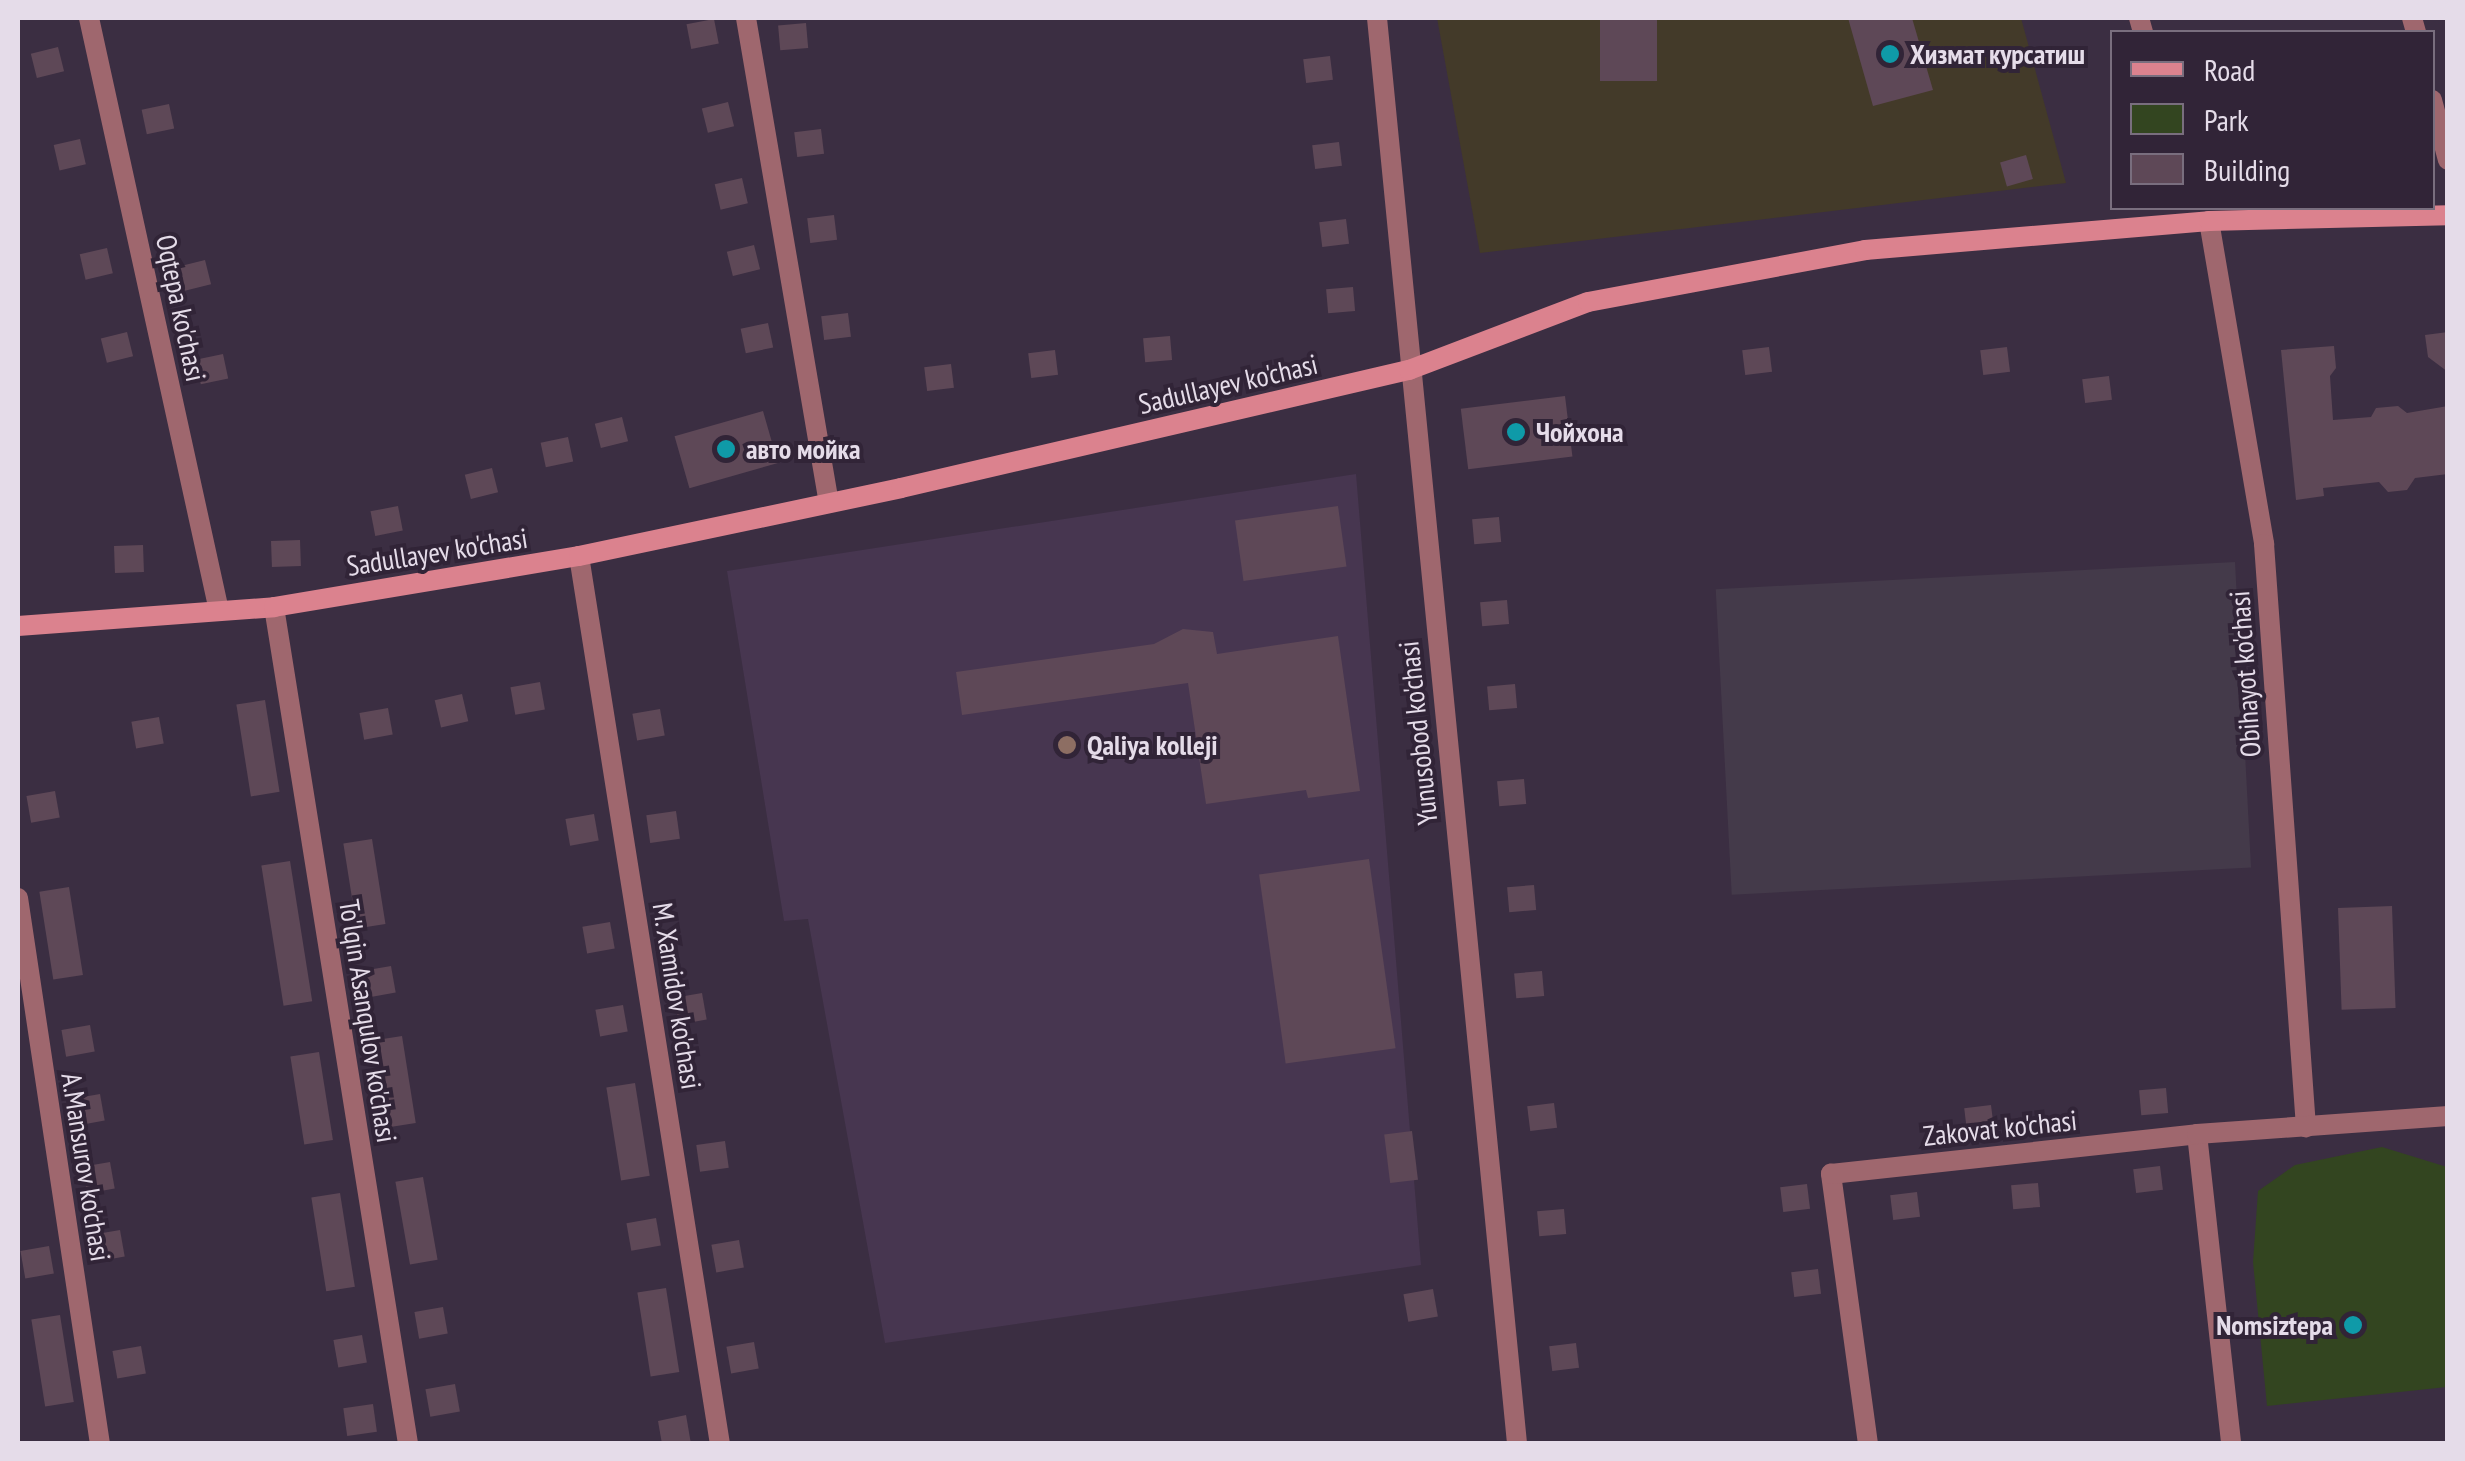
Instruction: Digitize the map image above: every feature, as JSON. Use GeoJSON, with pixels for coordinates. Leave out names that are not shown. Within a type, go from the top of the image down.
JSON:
{"type":"FeatureCollection","features":[{"type":"Feature","properties":{"kind":"main road","name":"Sadullayev ko'chasi"},"geometry":{"type":"LineString","coordinates":[[18,626],[274,607],[579,556],[1409,370],[1588,302],[1865,250],[2197,217],[2448,215]]}},
{"type":"Feature","properties":{"kind":"street","name":"Oqtepa ko'chasi"},"geometry":{"type":"LineString","coordinates":[[90,18],[220,611]]}},
{"type":"Feature","properties":{"kind":"street"},"geometry":{"type":"LineString","coordinates":[[746,18],[829,502]]}},
{"type":"Feature","properties":{"kind":"street","name":"Yunusobod ko'chasi"},"geometry":{"type":"LineString","coordinates":[[1377,18],[1516,1444]]}},
{"type":"Feature","properties":{"kind":"street"},"geometry":{"type":"LineString","coordinates":[[2435,111],[2448,160]]}},
{"type":"Feature","properties":{"kind":"street","name":"Obihayot ko'chasi"},"geometry":{"type":"LineString","coordinates":[[2197,217],[2264,544],[2306,1127]]}},
{"type":"Feature","properties":{"kind":"street","name":"M. Xamidov ko'chasi"},"geometry":{"type":"LineString","coordinates":[[579,556],[720,1444]]}},
{"type":"Feature","properties":{"kind":"street","name":"To'lqin Asanqulov ko'chasi"},"geometry":{"type":"LineString","coordinates":[[274,607],[408,1444]]}},
{"type":"Feature","properties":{"kind":"street","name":"A.Mansurov ko'chasi"},"geometry":{"type":"LineString","coordinates":[[18,898],[100,1444]]}},
{"type":"Feature","properties":{"kind":"street","name":"Zakovat ko'chasi"},"geometry":{"type":"LineString","coordinates":[[1868,1444],[1831,1174],[2197,1134],[2448,1116]]}},
{"type":"Feature","properties":{"kind":"street"},"geometry":{"type":"LineString","coordinates":[[2197,1134],[2231,1444]]}},
{"type":"Feature","properties":{"kind":"shaded area"},"geometry":{"type":"Polygon","coordinates":[[[1437,18],[2021,18],[2066,183],[1480,253],[1437,18]]]}},
{"type":"Feature","properties":{"kind":"shaded area","name":"Qaliya kolleji"},"geometry":{"type":"Polygon","coordinates":[[[1356,474],[1421,1265],[885,1343],[808,919],[784,921],[727,571],[1356,474]]]}},
{"type":"Feature","properties":{"kind":"shaded area"},"geometry":{"type":"Polygon","coordinates":[[[2235,562],[2251,868],[1732,895],[1716,589],[2235,562]]]}},
{"type":"Feature","properties":{"kind":"green space","name":"Nomsiztepa"},"geometry":{"type":"Polygon","coordinates":[[[2382,1147],[2447,1167],[2447,1387],[2267,1406],[2253,1262],[2258,1191],[2295,1165],[2382,1147]]]}},
{"type":"Feature","properties":{"kind":"building"},"geometry":{"type":"Polygon","coordinates":[[[1600,18],[1657,18],[1657,81],[1600,81],[1600,18]]]}},
{"type":"Feature","properties":{"kind":"building","name":"Хизмат курсатиш"},"geometry":{"type":"Polygon","coordinates":[[[1848,18],[1912,18],[1933,90],[1873,106],[1848,18]]]}},
{"type":"Feature","properties":{"kind":"building"},"geometry":{"type":"Polygon","coordinates":[[[714,19],[719,44],[691,49],[687,24],[714,19]]]}},
{"type":"Feature","properties":{"kind":"building"},"geometry":{"type":"Polygon","coordinates":[[[806,23],[808,48],[780,50],[778,25],[806,23]]]}},
{"type":"Feature","properties":{"kind":"building"},"geometry":{"type":"Polygon","coordinates":[[[58,47],[64,71],[37,78],[31,54],[58,47]]]}},
{"type":"Feature","properties":{"kind":"building"},"geometry":{"type":"Polygon","coordinates":[[[1330,56],[1333,80],[1306,83],[1303,59],[1330,56]]]}},
{"type":"Feature","properties":{"kind":"building"},"geometry":{"type":"Polygon","coordinates":[[[728,102],[734,126],[708,133],[702,109],[728,102]]]}},
{"type":"Feature","properties":{"kind":"building"},"geometry":{"type":"Polygon","coordinates":[[[169,104],[174,128],[147,134],[142,110],[169,104]]]}},
{"type":"Feature","properties":{"kind":"building"},"geometry":{"type":"Polygon","coordinates":[[[821,129],[824,154],[797,157],[794,132],[821,129]]]}},
{"type":"Feature","properties":{"kind":"building"},"geometry":{"type":"Polygon","coordinates":[[[80,139],[86,164],[60,170],[54,145],[80,139]]]}},
{"type":"Feature","properties":{"kind":"building"},"geometry":{"type":"Polygon","coordinates":[[[1339,142],[1342,166],[1315,169],[1312,145],[1339,142]]]}},
{"type":"Feature","properties":{"kind":"building"},"geometry":{"type":"Polygon","coordinates":[[[2026,155],[2033,179],[2007,186],[2000,162],[2026,155]]]}},
{"type":"Feature","properties":{"kind":"building"},"geometry":{"type":"Polygon","coordinates":[[[742,178],[748,203],[721,210],[715,184],[742,178]]]}},
{"type":"Feature","properties":{"kind":"building"},"geometry":{"type":"Polygon","coordinates":[[[834,215],[837,240],[810,243],[807,218],[834,215]]]}},
{"type":"Feature","properties":{"kind":"building"},"geometry":{"type":"Polygon","coordinates":[[[1346,219],[1349,244],[1322,247],[1319,222],[1346,219]]]}},
{"type":"Feature","properties":{"kind":"building"},"geometry":{"type":"Polygon","coordinates":[[[754,245],[760,269],[733,276],[727,252],[754,245]]]}},
{"type":"Feature","properties":{"kind":"building"},"geometry":{"type":"Polygon","coordinates":[[[107,248],[113,273],[86,280],[80,254],[107,248]]]}},
{"type":"Feature","properties":{"kind":"building"},"geometry":{"type":"Polygon","coordinates":[[[205,260],[211,284],[185,291],[179,267],[205,260]]]}},
{"type":"Feature","properties":{"kind":"building"},"geometry":{"type":"Polygon","coordinates":[[[1353,287],[1355,311],[1328,313],[1326,289],[1353,287]]]}},
{"type":"Feature","properties":{"kind":"building"},"geometry":{"type":"Polygon","coordinates":[[[848,313],[851,337],[824,340],[821,316],[848,313]]]}},
{"type":"Feature","properties":{"kind":"building"},"geometry":{"type":"Polygon","coordinates":[[[768,323],[773,347],[746,353],[741,329],[768,323]]]}},
{"type":"Feature","properties":{"kind":"building"},"geometry":{"type":"Polygon","coordinates":[[[127,332],[133,356],[107,363],[101,339],[127,332]]]}},
{"type":"Feature","properties":{"kind":"building"},"geometry":{"type":"Polygon","coordinates":[[[2448,332],[2448,372],[2428,357],[2425,335],[2448,332]]]}},
{"type":"Feature","properties":{"kind":"building"},"geometry":{"type":"Polygon","coordinates":[[[1170,336],[1172,360],[1145,362],[1143,338],[1170,336]]]}},
{"type":"Feature","properties":{"kind":"building"},"geometry":{"type":"Polygon","coordinates":[[[2334,346],[2336,368],[2330,376],[2333,420],[2371,417],[2376,408],[2398,406],[2407,413],[2448,406],[2448,474],[2415,478],[2407,490],[2388,492],[2379,482],[2323,488],[2324,496],[2296,500],[2281,350],[2334,346]]]}},
{"type":"Feature","properties":{"kind":"building"},"geometry":{"type":"Polygon","coordinates":[[[1769,347],[1772,372],[1745,375],[1742,350],[1769,347]]]}},
{"type":"Feature","properties":{"kind":"building"},"geometry":{"type":"Polygon","coordinates":[[[2007,347],[2010,372],[1983,375],[1980,350],[2007,347]]]}},
{"type":"Feature","properties":{"kind":"building"},"geometry":{"type":"Polygon","coordinates":[[[1055,350],[1058,375],[1031,378],[1028,353],[1055,350]]]}},
{"type":"Feature","properties":{"kind":"building"},"geometry":{"type":"Polygon","coordinates":[[[223,354],[228,378],[201,384],[196,360],[223,354]]]}},
{"type":"Feature","properties":{"kind":"building"},"geometry":{"type":"Polygon","coordinates":[[[951,364],[954,388],[927,391],[924,367],[951,364]]]}},
{"type":"Feature","properties":{"kind":"building"},"geometry":{"type":"Polygon","coordinates":[[[2109,376],[2112,400],[2085,403],[2082,379],[2109,376]]]}},
{"type":"Feature","properties":{"kind":"building","name":"Чойхона"},"geometry":{"type":"Polygon","coordinates":[[[1565,396],[1572,457],[1468,469],[1461,409],[1565,396]]]}},
{"type":"Feature","properties":{"kind":"building","name":"авто мойка"},"geometry":{"type":"Polygon","coordinates":[[[763,411],[778,463],[689,488],[675,436],[763,411]]]}},
{"type":"Feature","properties":{"kind":"building"},"geometry":{"type":"Polygon","coordinates":[[[622,417],[628,441],[601,448],[595,424],[622,417]]]}},
{"type":"Feature","properties":{"kind":"building"},"geometry":{"type":"Polygon","coordinates":[[[568,437],[573,461],[546,467],[541,443],[568,437]]]}},
{"type":"Feature","properties":{"kind":"building"},"geometry":{"type":"Polygon","coordinates":[[[492,468],[498,492],[471,499],[465,475],[492,468]]]}},
{"type":"Feature","properties":{"kind":"building"},"geometry":{"type":"Polygon","coordinates":[[[398,506],[403,531],[375,536],[371,511],[398,506]]]}},
{"type":"Feature","properties":{"kind":"building"},"geometry":{"type":"Polygon","coordinates":[[[1338,506],[1346,566],[1244,581],[1235,520],[1338,506]]]}},
{"type":"Feature","properties":{"kind":"building"},"geometry":{"type":"Polygon","coordinates":[[[1499,517],[1501,542],[1474,544],[1472,519],[1499,517]]]}},
{"type":"Feature","properties":{"kind":"building"},"geometry":{"type":"Polygon","coordinates":[[[300,540],[301,566],[272,567],[271,541],[300,540]]]}},
{"type":"Feature","properties":{"kind":"building"},"geometry":{"type":"Polygon","coordinates":[[[143,545],[144,572],[115,573],[114,546],[143,545]]]}},
{"type":"Feature","properties":{"kind":"building"},"geometry":{"type":"Polygon","coordinates":[[[1507,600],[1509,624],[1482,626],[1480,602],[1507,600]]]}},
{"type":"Feature","properties":{"kind":"building"},"geometry":{"type":"Polygon","coordinates":[[[1183,629],[1213,632],[1217,654],[1338,636],[1360,791],[1308,798],[1306,790],[1206,804],[1188,683],[962,715],[956,672],[1154,644],[1183,629]]]}},
{"type":"Feature","properties":{"kind":"building"},"geometry":{"type":"Polygon","coordinates":[[[540,682],[545,710],[515,715],[510,687],[540,682]]]}},
{"type":"Feature","properties":{"kind":"building"},"geometry":{"type":"Polygon","coordinates":[[[1515,684],[1517,708],[1489,710],[1487,686],[1515,684]]]}},
{"type":"Feature","properties":{"kind":"building"},"geometry":{"type":"Polygon","coordinates":[[[462,694],[468,721],[441,728],[435,700],[462,694]]]}},
{"type":"Feature","properties":{"kind":"building"},"geometry":{"type":"Polygon","coordinates":[[[265,700],[280,792],[251,796],[236,705],[265,700]]]}},
{"type":"Feature","properties":{"kind":"building"},"geometry":{"type":"Polygon","coordinates":[[[388,708],[393,735],[364,740],[359,713],[388,708]]]}},
{"type":"Feature","properties":{"kind":"building"},"geometry":{"type":"Polygon","coordinates":[[[660,709],[665,736],[637,740],[632,714],[660,709]]]}},
{"type":"Feature","properties":{"kind":"building"},"geometry":{"type":"Polygon","coordinates":[[[159,717],[164,744],[136,748],[131,722],[159,717]]]}},
{"type":"Feature","properties":{"kind":"building"},"geometry":{"type":"Polygon","coordinates":[[[1524,779],[1526,804],[1499,806],[1497,781],[1524,779]]]}},
{"type":"Feature","properties":{"kind":"building"},"geometry":{"type":"Polygon","coordinates":[[[55,791],[60,818],[31,823],[26,796],[55,791]]]}},
{"type":"Feature","properties":{"kind":"building"},"geometry":{"type":"Polygon","coordinates":[[[676,811],[680,839],[650,843],[646,815],[676,811]]]}},
{"type":"Feature","properties":{"kind":"building"},"geometry":{"type":"Polygon","coordinates":[[[594,814],[599,841],[570,846],[565,819],[594,814]]]}},
{"type":"Feature","properties":{"kind":"building"},"geometry":{"type":"Polygon","coordinates":[[[372,839],[385,924],[357,928],[343,844],[372,839]]]}},
{"type":"Feature","properties":{"kind":"building"},"geometry":{"type":"Polygon","coordinates":[[[1369,859],[1396,1048],[1286,1064],[1259,874],[1369,859]]]}},
{"type":"Feature","properties":{"kind":"building"},"geometry":{"type":"Polygon","coordinates":[[[290,861],[312,1001],[284,1006],[261,866],[290,861]]]}},
{"type":"Feature","properties":{"kind":"building"},"geometry":{"type":"Polygon","coordinates":[[[1534,885],[1536,910],[1509,912],[1507,887],[1534,885]]]}},
{"type":"Feature","properties":{"kind":"building"},"geometry":{"type":"Polygon","coordinates":[[[69,887],[83,975],[53,980],[39,892],[69,887]]]}},
{"type":"Feature","properties":{"kind":"building"},"geometry":{"type":"Polygon","coordinates":[[[2392,906],[2396,1008],[2342,1010],[2338,908],[2392,906]]]}},
{"type":"Feature","properties":{"kind":"building"},"geometry":{"type":"Polygon","coordinates":[[[610,922],[615,949],[587,953],[582,927],[610,922]]]}},
{"type":"Feature","properties":{"kind":"building"},"geometry":{"type":"Polygon","coordinates":[[[391,966],[396,993],[368,997],[363,971],[391,966]]]}},
{"type":"Feature","properties":{"kind":"building"},"geometry":{"type":"Polygon","coordinates":[[[1542,971],[1544,996],[1516,998],[1514,973],[1542,971]]]}},
{"type":"Feature","properties":{"kind":"building"},"geometry":{"type":"Polygon","coordinates":[[[702,993],[707,1020],[679,1024],[674,998],[702,993]]]}},
{"type":"Feature","properties":{"kind":"building"},"geometry":{"type":"Polygon","coordinates":[[[623,1005],[628,1032],[600,1036],[595,1010],[623,1005]]]}},
{"type":"Feature","properties":{"kind":"building"},"geometry":{"type":"Polygon","coordinates":[[[90,1025],[95,1052],[66,1057],[61,1030],[90,1025]]]}},
{"type":"Feature","properties":{"kind":"building"},"geometry":{"type":"Polygon","coordinates":[[[402,1036],[416,1123],[387,1127],[373,1041],[402,1036]]]}},
{"type":"Feature","properties":{"kind":"building"},"geometry":{"type":"Polygon","coordinates":[[[319,1052],[333,1140],[304,1144],[290,1057],[319,1052]]]}},
{"type":"Feature","properties":{"kind":"building"},"geometry":{"type":"Polygon","coordinates":[[[635,1083],[650,1176],[621,1180],[606,1088],[635,1083]]]}},
{"type":"Feature","properties":{"kind":"building"},"geometry":{"type":"Polygon","coordinates":[[[2166,1088],[2168,1113],[2141,1115],[2139,1090],[2166,1088]]]}},
{"type":"Feature","properties":{"kind":"building"},"geometry":{"type":"Polygon","coordinates":[[[100,1094],[105,1121],[76,1126],[71,1099],[100,1094]]]}},
{"type":"Feature","properties":{"kind":"building"},"geometry":{"type":"Polygon","coordinates":[[[1554,1103],[1557,1128],[1530,1131],[1527,1106],[1554,1103]]]}},
{"type":"Feature","properties":{"kind":"building"},"geometry":{"type":"Polygon","coordinates":[[[1991,1105],[1994,1129],[1967,1132],[1964,1108],[1991,1105]]]}},
{"type":"Feature","properties":{"kind":"building"},"geometry":{"type":"Polygon","coordinates":[[[1412,1131],[1418,1180],[1390,1183],[1384,1134],[1412,1131]]]}},
{"type":"Feature","properties":{"kind":"building"},"geometry":{"type":"Polygon","coordinates":[[[725,1141],[729,1168],[700,1172],[696,1145],[725,1141]]]}},
{"type":"Feature","properties":{"kind":"building"},"geometry":{"type":"Polygon","coordinates":[[[110,1162],[115,1189],[87,1193],[82,1167],[110,1162]]]}},
{"type":"Feature","properties":{"kind":"building"},"geometry":{"type":"Polygon","coordinates":[[[2160,1166],[2163,1190],[2136,1193],[2133,1169],[2160,1166]]]}},
{"type":"Feature","properties":{"kind":"building"},"geometry":{"type":"Polygon","coordinates":[[[423,1177],[438,1260],[410,1265],[395,1182],[423,1177]]]}},
{"type":"Feature","properties":{"kind":"building"},"geometry":{"type":"Polygon","coordinates":[[[2038,1183],[2040,1207],[2013,1209],[2011,1185],[2038,1183]]]}},
{"type":"Feature","properties":{"kind":"building"},"geometry":{"type":"Polygon","coordinates":[[[1807,1184],[1810,1209],[1783,1212],[1780,1187],[1807,1184]]]}},
{"type":"Feature","properties":{"kind":"building"},"geometry":{"type":"Polygon","coordinates":[[[1917,1192],[1920,1217],[1893,1220],[1890,1195],[1917,1192]]]}},
{"type":"Feature","properties":{"kind":"building"},"geometry":{"type":"Polygon","coordinates":[[[340,1193],[355,1287],[326,1291],[311,1198],[340,1193]]]}},
{"type":"Feature","properties":{"kind":"building"},"geometry":{"type":"Polygon","coordinates":[[[1564,1209],[1566,1234],[1539,1236],[1537,1211],[1564,1209]]]}},
{"type":"Feature","properties":{"kind":"building"},"geometry":{"type":"Polygon","coordinates":[[[656,1218],[661,1246],[631,1251],[626,1223],[656,1218]]]}},
{"type":"Feature","properties":{"kind":"building"},"geometry":{"type":"Polygon","coordinates":[[[120,1230],[125,1257],[97,1261],[92,1235],[120,1230]]]}},
{"type":"Feature","properties":{"kind":"building"},"geometry":{"type":"Polygon","coordinates":[[[739,1240],[744,1268],[716,1272],[711,1245],[739,1240]]]}},
{"type":"Feature","properties":{"kind":"building"},"geometry":{"type":"Polygon","coordinates":[[[49,1246],[54,1274],[25,1279],[20,1251],[49,1246]]]}},
{"type":"Feature","properties":{"kind":"building"},"geometry":{"type":"Polygon","coordinates":[[[1818,1269],[1821,1294],[1794,1297],[1791,1272],[1818,1269]]]}},
{"type":"Feature","properties":{"kind":"building"},"geometry":{"type":"Polygon","coordinates":[[[666,1288],[679,1372],[651,1376],[637,1293],[666,1288]]]}},
{"type":"Feature","properties":{"kind":"building"},"geometry":{"type":"Polygon","coordinates":[[[1433,1289],[1438,1317],[1408,1322],[1403,1294],[1433,1289]]]}},
{"type":"Feature","properties":{"kind":"building"},"geometry":{"type":"Polygon","coordinates":[[[443,1307],[448,1334],[419,1339],[414,1312],[443,1307]]]}},
{"type":"Feature","properties":{"kind":"building"},"geometry":{"type":"Polygon","coordinates":[[[60,1315],[74,1402],[45,1406],[31,1320],[60,1315]]]}},
{"type":"Feature","properties":{"kind":"building"},"geometry":{"type":"Polygon","coordinates":[[[362,1335],[367,1363],[338,1368],[333,1340],[362,1335]]]}},
{"type":"Feature","properties":{"kind":"building"},"geometry":{"type":"Polygon","coordinates":[[[754,1342],[759,1369],[731,1373],[726,1347],[754,1342]]]}},
{"type":"Feature","properties":{"kind":"building"},"geometry":{"type":"Polygon","coordinates":[[[1576,1343],[1579,1368],[1552,1371],[1549,1346],[1576,1343]]]}},
{"type":"Feature","properties":{"kind":"building"},"geometry":{"type":"Polygon","coordinates":[[[141,1346],[146,1374],[117,1379],[112,1351],[141,1346]]]}},
{"type":"Feature","properties":{"kind":"building"},"geometry":{"type":"Polygon","coordinates":[[[455,1384],[460,1412],[430,1417],[425,1389],[455,1384]]]}},
{"type":"Feature","properties":{"kind":"building"},"geometry":{"type":"Polygon","coordinates":[[[373,1404],[377,1432],[347,1436],[343,1408],[373,1404]]]}},
{"type":"Feature","properties":{"kind":"building"},"geometry":{"type":"Polygon","coordinates":[[[686,1415],[691,1444],[662,1444],[658,1421],[686,1415]]]}},
{"type":"Feature","properties":{"kind":"place","name":"Хизмат курсатиш"},"geometry":{"type":"Point","coordinates":[1890,54]}},
{"type":"Feature","properties":{"kind":"place","name":"Чойхона"},"geometry":{"type":"Point","coordinates":[1516,432]}},
{"type":"Feature","properties":{"kind":"place","name":"авто мойка"},"geometry":{"type":"Point","coordinates":[726,449]}},
{"type":"Feature","properties":{"kind":"place","name":"Qaliya kolleji"},"geometry":{"type":"Point","coordinates":[1067,745]}},
{"type":"Feature","properties":{"kind":"place","name":"Nomsiztepa"},"geometry":{"type":"Point","coordinates":[2353,1325]}}]}
